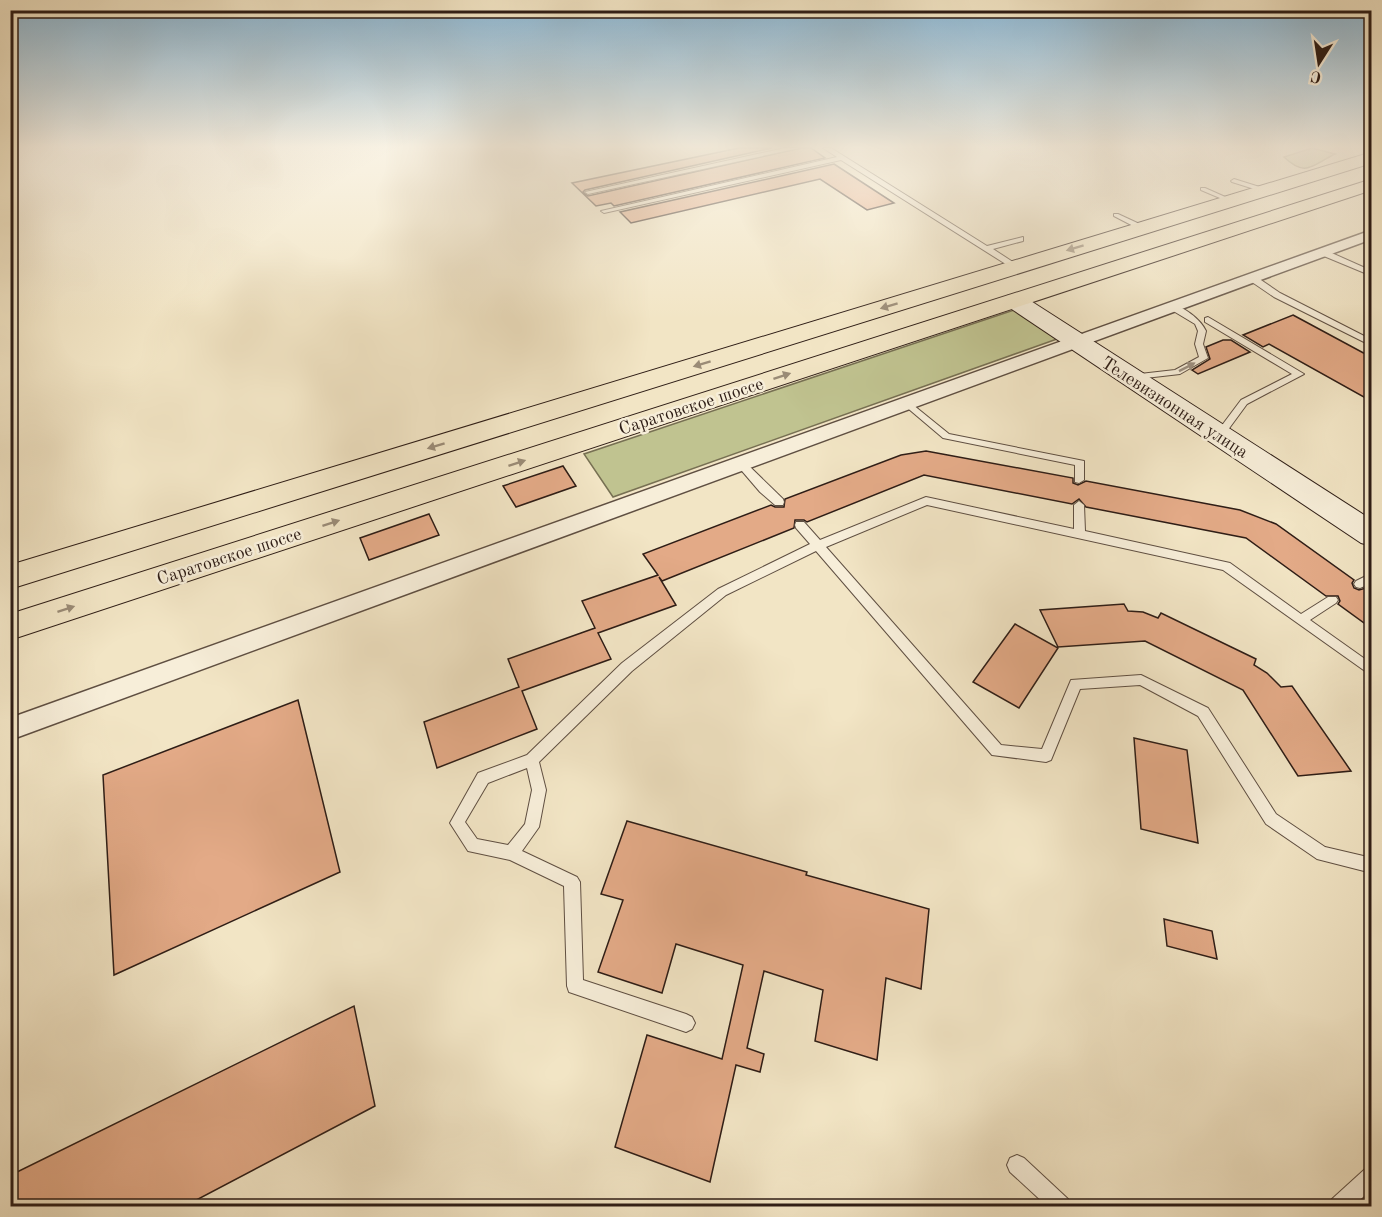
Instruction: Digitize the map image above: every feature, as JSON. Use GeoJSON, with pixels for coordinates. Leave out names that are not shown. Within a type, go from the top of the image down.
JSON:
{"type":"FeatureCollection","features":[{"type":"Feature","properties":{"kind":"main road","name":"Саратовское шоссе"},"geometry":{"type":"LineString","coordinates":[[10,577],[1142,227],[1196,205]]}},
{"type":"Feature","properties":{"kind":"main road","name":"Саратовское шоссе"},"geometry":{"type":"LineString","coordinates":[[10,627],[1307,205]]}},
{"type":"Feature","properties":{"kind":"main road","name":"Телевизионная улица"},"geometry":{"type":"LineString","coordinates":[[979,278],[1015,301]]}},
{"type":"Feature","properties":{"kind":"street"},"geometry":{"type":"LineString","coordinates":[[10,729],[1370,236]]}},
{"type":"Feature","properties":{"kind":"street","name":"Телевизионная улица"},"geometry":{"type":"LineString","coordinates":[[1015,301],[1371,535]]}},
{"type":"Feature","properties":{"kind":"lane"},"geometry":{"type":"LineString","coordinates":[[604,211],[632,205]]}},
{"type":"Feature","properties":{"kind":"lane"},"geometry":{"type":"LineString","coordinates":[[917,205],[1016,266]]}},
{"type":"Feature","properties":{"kind":"lane"},"geometry":{"type":"LineString","coordinates":[[1116,215],[1142,227]]}},
{"type":"Feature","properties":{"kind":"lane"},"geometry":{"type":"LineString","coordinates":[[928,220],[938,218]]}},
{"type":"Feature","properties":{"kind":"lane"},"geometry":{"type":"LineString","coordinates":[[987,248],[1020,239]]}},
{"type":"Feature","properties":{"kind":"lane"},"geometry":{"type":"LineString","coordinates":[[1322,252],[1371,274]]}},
{"type":"Feature","properties":{"kind":"lane"},"geometry":{"type":"LineString","coordinates":[[1252,278],[1277,295],[1371,344]]}},
{"type":"Feature","properties":{"kind":"lane"},"geometry":{"type":"LineString","coordinates":[[1130,378],[1177,372],[1204,358],[1199,344],[1202,331],[1198,323],[1173,307]]}},
{"type":"Feature","properties":{"kind":"lane"},"geometry":{"type":"LineString","coordinates":[[1208,320],[1299,375],[1244,402],[1219,435]]}},
{"type":"Feature","properties":{"kind":"lane"},"geometry":{"type":"LineString","coordinates":[[907,403],[946,436],[1080,463],[1079,480]]}},
{"type":"Feature","properties":{"kind":"lane"},"geometry":{"type":"LineString","coordinates":[[741,464],[779,502]]}},
{"type":"Feature","properties":{"kind":"lane"},"geometry":{"type":"LineString","coordinates":[[686,1023],[575,986],[572,882],[511,853],[473,846],[457,823],[483,778],[532,760],[627,667],[722,592],[817,546],[926,501],[1226,566],[1371,671]]}},
{"type":"Feature","properties":{"kind":"lane"},"geometry":{"type":"LineString","coordinates":[[1079,505],[1079,533]]}},
{"type":"Feature","properties":{"kind":"lane"},"geometry":{"type":"LineString","coordinates":[[800,525],[997,751],[1046,756],[1076,684],[1141,680],[1203,712],[1271,819],[1322,854],[1371,866]]}},
{"type":"Feature","properties":{"kind":"lane"},"geometry":{"type":"LineString","coordinates":[[1360,584],[1371,577]]}},
{"type":"Feature","properties":{"kind":"lane"},"geometry":{"type":"LineString","coordinates":[[1302,619],[1332,600]]}},
{"type":"Feature","properties":{"kind":"lane"},"geometry":{"type":"LineString","coordinates":[[511,853],[532,827],[539,790],[532,760]]}},
{"type":"Feature","properties":{"kind":"lane"},"geometry":{"type":"LineString","coordinates":[[1017,1165],[1061,1206]]}},
{"type":"Feature","properties":{"kind":"lane"},"geometry":{"type":"LineString","coordinates":[[1339,1206],[1371,1176]]}},
{"type":"Feature","properties":{"kind":"green space"},"geometry":{"type":"Polygon","coordinates":[[[1014,310],[1057,339],[613,497],[584,454],[1014,310]]]}},
{"type":"Feature","properties":{"kind":"building"},"geometry":{"type":"Polygon","coordinates":[[[652,205],[709,205],[631,223],[620,212],[652,205]]]}},
{"type":"Feature","properties":{"kind":"building"},"geometry":{"type":"Polygon","coordinates":[[[859,205],[887,205],[867,210],[859,205]]]}},
{"type":"Feature","properties":{"kind":"building"},"geometry":{"type":"Polygon","coordinates":[[[1293,315],[1371,357],[1371,401],[1269,344],[1263,347],[1243,335],[1293,315]]]}},
{"type":"Feature","properties":{"kind":"building"},"geometry":{"type":"Polygon","coordinates":[[[1223,340],[1231,340],[1250,352],[1198,374],[1192,370],[1210,359],[1206,347],[1223,340]]]}},
{"type":"Feature","properties":{"kind":"building"},"geometry":{"type":"Polygon","coordinates":[[[926,451],[1073,478],[1073,483],[1078,485],[1086,481],[1240,510],[1276,524],[1354,580],[1352,583],[1354,588],[1359,590],[1366,588],[1371,592],[1371,628],[1338,604],[1340,601],[1338,596],[1326,596],[1246,538],[1086,507],[1079,499],[1072,504],[924,475],[807,522],[795,520],[794,528],[662,581],[659,577],[676,605],[598,633],[611,659],[522,691],[537,729],[437,768],[424,722],[519,687],[508,659],[595,628],[582,601],[658,575],[643,554],[771,505],[784,507],[785,499],[901,455],[926,451]]]}},
{"type":"Feature","properties":{"kind":"building"},"geometry":{"type":"Polygon","coordinates":[[[563,466],[576,486],[516,507],[503,486],[563,466]]]}},
{"type":"Feature","properties":{"kind":"building"},"geometry":{"type":"Polygon","coordinates":[[[429,514],[439,535],[369,560],[360,538],[429,514]]]}},
{"type":"Feature","properties":{"kind":"building"},"geometry":{"type":"Polygon","coordinates":[[[1124,604],[1128,611],[1143,612],[1158,618],[1161,613],[1256,659],[1254,665],[1267,673],[1281,687],[1292,686],[1351,771],[1298,776],[1243,690],[1145,641],[1058,647],[1040,610],[1124,604]]]}},
{"type":"Feature","properties":{"kind":"building"},"geometry":{"type":"Polygon","coordinates":[[[1015,624],[1058,648],[1019,708],[973,682],[1015,624]]]}},
{"type":"Feature","properties":{"kind":"building"},"geometry":{"type":"Polygon","coordinates":[[[298,700],[340,872],[114,975],[103,775],[298,700]]]}},
{"type":"Feature","properties":{"kind":"building"},"geometry":{"type":"Polygon","coordinates":[[[1134,738],[1187,750],[1198,843],[1141,829],[1134,738]]]}},
{"type":"Feature","properties":{"kind":"building"},"geometry":{"type":"Polygon","coordinates":[[[627,821],[929,909],[921,989],[886,978],[877,1060],[815,1041],[823,990],[764,971],[747,1048],[764,1054],[760,1072],[736,1065],[710,1182],[615,1147],[647,1035],[722,1059],[743,965],[676,944],[662,993],[598,972],[623,900],[601,894],[627,821]]]}},
{"type":"Feature","properties":{"kind":"building"},"geometry":{"type":"Polygon","coordinates":[[[1164,919],[1212,931],[1217,959],[1167,946],[1164,919]]]}},
{"type":"Feature","properties":{"kind":"building"},"geometry":{"type":"Polygon","coordinates":[[[354,1006],[375,1106],[185,1206],[16,1206],[17,1172],[354,1006]]]}}]}
